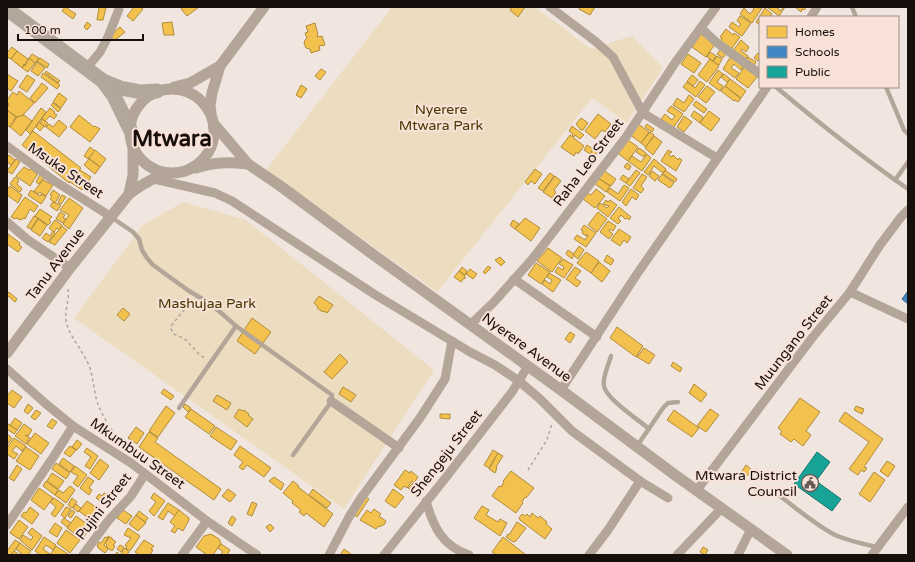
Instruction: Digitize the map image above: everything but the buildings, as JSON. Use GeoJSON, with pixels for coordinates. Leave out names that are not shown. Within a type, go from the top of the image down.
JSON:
{"type":"FeatureCollection","features":[{"type":"Feature","properties":{"kind":"highway"},"geometry":{"type":"LineString","coordinates":[[7,9],[86,69],[103,80],[120,88],[141,92],[162,89]]}},
{"type":"Feature","properties":{"kind":"highway"},"geometry":{"type":"LineString","coordinates":[[103,80],[114,96],[130,129]]}},
{"type":"Feature","properties":{"kind":"street"},"geometry":{"type":"LineString","coordinates":[[189,170],[201,163],[210,152],[214,138],[213,119],[210,106],[212,93],[220,66],[264,7]]}},
{"type":"Feature","properties":{"kind":"street"},"geometry":{"type":"LineString","coordinates":[[550,7],[595,41],[613,57],[643,112],[717,158]]}},
{"type":"Feature","properties":{"kind":"street","name":"Raha Leo Street"},"geometry":{"type":"LineString","coordinates":[[470,324],[494,302],[534,257],[626,136],[675,62],[716,7]]}},
{"type":"Feature","properties":{"kind":"street"},"geometry":{"type":"LineString","coordinates":[[812,16],[817,7]]}},
{"type":"Feature","properties":{"kind":"street"},"geometry":{"type":"LineString","coordinates":[[86,69],[103,47],[114,24],[119,9]]}},
{"type":"Feature","properties":{"kind":"street"},"geometry":{"type":"LineString","coordinates":[[701,28],[716,42],[759,73]]}},
{"type":"Feature","properties":{"kind":"street"},"geometry":{"type":"LineString","coordinates":[[129,194],[133,175],[133,148],[130,129],[134,113],[140,104],[143,100],[162,89],[190,83],[220,66]]}},
{"type":"Feature","properties":{"kind":"street"},"geometry":{"type":"LineString","coordinates":[[561,390],[637,274],[765,88]]}},
{"type":"Feature","properties":{"kind":"street"},"geometry":{"type":"LineString","coordinates":[[162,89],[181,89],[194,94],[204,102],[213,119]]}},
{"type":"Feature","properties":{"kind":"street","name":"Nyerere Avenue"},"geometry":{"type":"LineString","coordinates":[[213,119],[248,164],[319,214],[356,243],[528,366],[721,509],[786,555]]}},
{"type":"Feature","properties":{"kind":"street","name":"Msuka Street"},"geometry":{"type":"LineString","coordinates":[[7,146],[53,180],[110,216]]}},
{"type":"Feature","properties":{"kind":"street"},"geometry":{"type":"LineString","coordinates":[[133,148],[140,160],[151,168],[164,173],[176,174],[213,163],[229,162],[248,164]]}},
{"type":"Feature","properties":{"kind":"street"},"geometry":{"type":"LineString","coordinates":[[129,194],[164,173]]}},
{"type":"Feature","properties":{"kind":"street"},"geometry":{"type":"LineString","coordinates":[[154,179],[215,194],[232,201],[374,294],[519,381],[540,399],[572,431],[640,481],[668,498]]}},
{"type":"Feature","properties":{"kind":"street","name":"Tanu Avenue"},"geometry":{"type":"LineString","coordinates":[[7,353],[66,273],[129,194]]}},
{"type":"Feature","properties":{"kind":"street","name":"Muungano Street"},"geometry":{"type":"LineString","coordinates":[[697,490],[812,338],[850,292],[880,245],[908,210]]}},
{"type":"Feature","properties":{"kind":"street"},"geometry":{"type":"LineString","coordinates":[[7,222],[66,273]]}},
{"type":"Feature","properties":{"kind":"street"},"geometry":{"type":"LineString","coordinates":[[514,279],[597,336]]}},
{"type":"Feature","properties":{"kind":"street"},"geometry":{"type":"LineString","coordinates":[[850,292],[908,319]]}},
{"type":"Feature","properties":{"kind":"street"},"geometry":{"type":"LineString","coordinates":[[329,555],[360,498],[420,418],[445,379],[452,341]]}},
{"type":"Feature","properties":{"kind":"street","name":"Shengeju Street"},"geometry":{"type":"LineString","coordinates":[[384,555],[492,419],[528,366]]}},
{"type":"Feature","properties":{"kind":"street","name":"Mkumbuu Street"},"geometry":{"type":"LineString","coordinates":[[7,369],[73,426],[122,457],[207,521],[257,555]]}},
{"type":"Feature","properties":{"kind":"street"},"geometry":{"type":"LineString","coordinates":[[331,401],[398,448]]}},
{"type":"Feature","properties":{"kind":"street"},"geometry":{"type":"LineString","coordinates":[[7,525],[73,426]]}},
{"type":"Feature","properties":{"kind":"street","name":"Pujini Street"},"geometry":{"type":"LineString","coordinates":[[83,555],[108,521],[131,496],[145,474]]}},
{"type":"Feature","properties":{"kind":"street"},"geometry":{"type":"LineString","coordinates":[[589,555],[608,530],[640,481]]}},
{"type":"Feature","properties":{"kind":"street"},"geometry":{"type":"LineString","coordinates":[[426,501],[431,517],[442,538],[457,550],[468,555]]}},
{"type":"Feature","properties":{"kind":"street"},"geometry":{"type":"LineString","coordinates":[[872,555],[908,507]]}},
{"type":"Feature","properties":{"kind":"street"},"geometry":{"type":"LineString","coordinates":[[677,555],[721,509]]}},
{"type":"Feature","properties":{"kind":"street"},"geometry":{"type":"LineString","coordinates":[[182,555],[207,521]]}},
{"type":"Feature","properties":{"kind":"street"},"geometry":{"type":"LineString","coordinates":[[738,555],[751,529]]}},
{"type":"Feature","properties":{"kind":"lane"},"geometry":{"type":"LineString","coordinates":[[777,88],[817,122],[908,189]]}},
{"type":"Feature","properties":{"kind":"lane"},"geometry":{"type":"LineString","coordinates":[[886,88],[904,130],[908,134]]}},
{"type":"Feature","properties":{"kind":"lane"},"geometry":{"type":"LineString","coordinates":[[895,180],[908,162]]}},
{"type":"Feature","properties":{"kind":"lane"},"geometry":{"type":"LineString","coordinates":[[110,216],[133,232],[138,239],[146,258],[153,265],[211,304],[236,326],[331,393],[331,401],[293,455]]}},
{"type":"Feature","properties":{"kind":"lane"},"geometry":{"type":"LineString","coordinates":[[179,408],[236,326]]}},
{"type":"Feature","properties":{"kind":"lane"},"geometry":{"type":"LineString","coordinates":[[611,356],[605,377],[604,386],[606,391],[622,408],[650,429]]}},
{"type":"Feature","properties":{"kind":"lane"},"geometry":{"type":"LineString","coordinates":[[637,446],[663,408],[668,404],[678,402]]}},
{"type":"Feature","properties":{"kind":"lane"},"geometry":{"type":"LineString","coordinates":[[776,493],[821,526],[837,535],[860,544],[878,547]]}},
{"type":"Feature","properties":{"kind":"path"},"geometry":{"type":"LineString","coordinates":[[66,273],[68,292],[65,309],[67,325],[90,369],[100,411],[114,431],[122,457]]}},
{"type":"Feature","properties":{"kind":"path"},"geometry":{"type":"LineString","coordinates":[[195,294],[171,326],[171,329],[174,334],[185,339],[199,354],[212,360]]}},
{"type":"Feature","properties":{"kind":"path"},"geometry":{"type":"LineString","coordinates":[[528,470],[547,440],[553,419],[552,411]]}},
{"type":"Feature","properties":{"kind":"green space","name":"Nyerere Mtwara Park"},"geometry":{"type":"Polygon","coordinates":[[[392,7],[535,7],[591,49],[632,36],[663,68],[627,123],[592,98],[437,292],[266,170],[392,7]]]}},
{"type":"Feature","properties":{"kind":"green space","name":"Mashujaa Park"},"geometry":{"type":"Polygon","coordinates":[[[183,202],[246,220],[434,370],[344,509],[74,318],[143,225],[183,202]]]}},
{"type":"Feature","properties":{"kind":"place","name":"Mtwara District Council"},"geometry":{"type":"Point","coordinates":[810,483]}},
{"type":"Feature","properties":{"kind":"district","name":"Mtwara"},"geometry":{"type":"Point","coordinates":[172,138]}}]}
